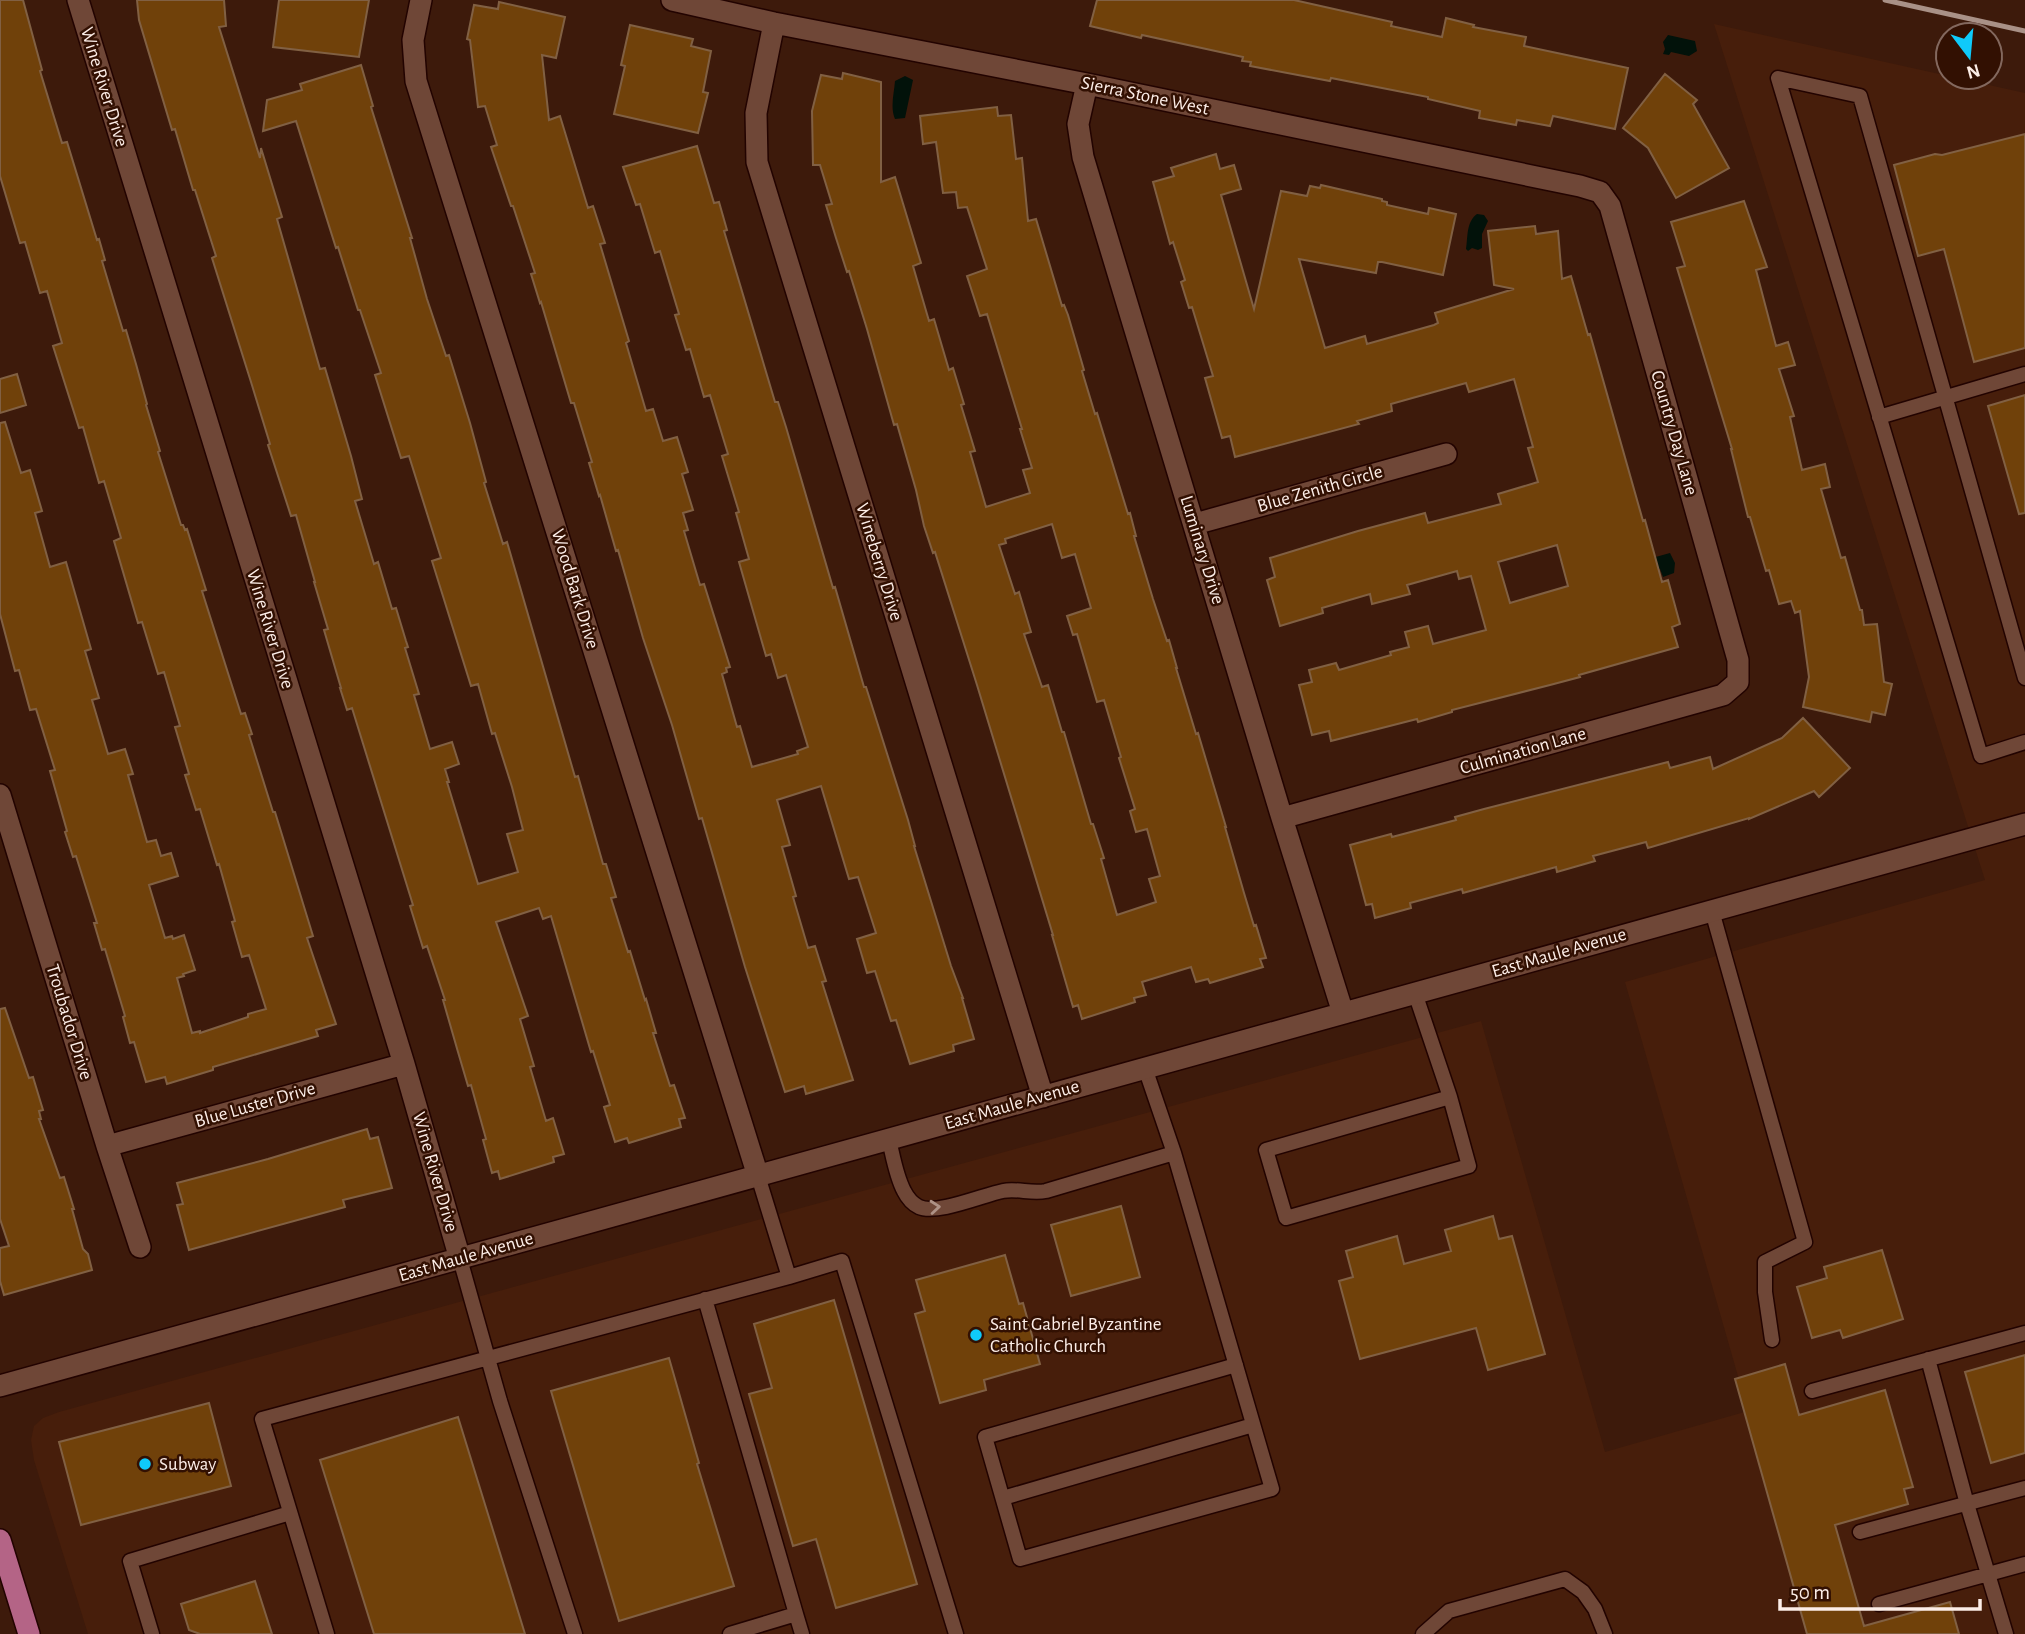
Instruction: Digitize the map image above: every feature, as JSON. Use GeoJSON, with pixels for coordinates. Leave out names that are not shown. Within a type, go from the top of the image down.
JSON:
{"type":"FeatureCollection","features":[{"type":"Feature","properties":{"kind":"main road"},"geometry":{"type":"LineString","coordinates":[[0,1540],[29,1634]]}},
{"type":"Feature","properties":{"kind":"street","name":"Wine River Drive"},"geometry":{"type":"LineString","coordinates":[[78,0],[404,1064],[460,1259]]}},
{"type":"Feature","properties":{"kind":"street","name":"Wood Bark Drive"},"geometry":{"type":"LineString","coordinates":[[421,0],[413,40],[416,81],[758,1175]]}},
{"type":"Feature","properties":{"kind":"street","name":"Sierra Stone West"},"geometry":{"type":"LineString","coordinates":[[672,0],[1580,186],[1600,192],[1611,206]]}},
{"type":"Feature","properties":{"kind":"street","name":"Wineberry Drive"},"geometry":{"type":"LineString","coordinates":[[774,23],[756,114],[757,162],[1043,1097]]}},
{"type":"Feature","properties":{"kind":"street","name":"Luminary Drive"},"geometry":{"type":"LineString","coordinates":[[1087,84],[1078,124],[1083,157],[1343,1013]]}},
{"type":"Feature","properties":{"kind":"street","name":"Country Day Lane"},"geometry":{"type":"LineString","coordinates":[[1611,206],[1738,660]]}},
{"type":"Feature","properties":{"kind":"street","name":"Blue Zenith Circle"},"geometry":{"type":"LineString","coordinates":[[1195,524],[1446,454]]}},
{"type":"Feature","properties":{"kind":"street","name":"Culmination Lane"},"geometry":{"type":"LineString","coordinates":[[1282,818],[1723,695],[1738,682],[1738,660]]}},
{"type":"Feature","properties":{"kind":"street","name":"Troubador Drive"},"geometry":{"type":"LineString","coordinates":[[0,795],[107,1146],[141,1247]]}},
{"type":"Feature","properties":{"kind":"street","name":"East Maule Avenue"},"geometry":{"type":"LineString","coordinates":[[0,1386],[2025,824]]}},
{"type":"Feature","properties":{"kind":"street","name":"Blue Luster Drive"},"geometry":{"type":"LineString","coordinates":[[107,1146],[404,1064]]}},
{"type":"Feature","properties":{"kind":"lane"},"geometry":{"type":"LineString","coordinates":[[2025,678],[1860,96],[1778,78],[1981,756],[2025,742]]}},
{"type":"Feature","properties":{"kind":"lane"},"geometry":{"type":"LineString","coordinates":[[1879,416],[2025,374]]}},
{"type":"Feature","properties":{"kind":"lane"},"geometry":{"type":"LineString","coordinates":[[1712,911],[1805,1242],[1765,1262],[1765,1292],[1772,1340]]}},
{"type":"Feature","properties":{"kind":"lane"},"geometry":{"type":"LineString","coordinates":[[1415,993],[1450,1097],[1469,1166],[1286,1218],[1266,1150],[1450,1097]]}},
{"type":"Feature","properties":{"kind":"lane"},"geometry":{"type":"LineString","coordinates":[[1145,1068],[1174,1153],[1236,1365],[1272,1489],[1020,1559],[985,1437],[1236,1365]]}},
{"type":"Feature","properties":{"kind":"lane"},"geometry":{"type":"LineString","coordinates":[[889,1140],[904,1191],[920,1208],[931,1209],[1006,1190],[1033,1193],[1046,1191],[1174,1153]]}},
{"type":"Feature","properties":{"kind":"lane"},"geometry":{"type":"LineString","coordinates":[[758,1175],[789,1277]]}},
{"type":"Feature","properties":{"kind":"lane"},"geometry":{"type":"LineString","coordinates":[[460,1259],[505,1413],[575,1634]]}},
{"type":"Feature","properties":{"kind":"lane"},"geometry":{"type":"LineString","coordinates":[[327,1634],[262,1419],[842,1261],[956,1634]]}},
{"type":"Feature","properties":{"kind":"lane"},"geometry":{"type":"LineString","coordinates":[[705,1299],[802,1634]]}},
{"type":"Feature","properties":{"kind":"lane"},"geometry":{"type":"LineString","coordinates":[[1812,1391],[2025,1333]]}},
{"type":"Feature","properties":{"kind":"lane"},"geometry":{"type":"LineString","coordinates":[[1928,1359],[2006,1634]]}},
{"type":"Feature","properties":{"kind":"lane"},"geometry":{"type":"LineString","coordinates":[[1003,1498],[1253,1424]]}},
{"type":"Feature","properties":{"kind":"lane"},"geometry":{"type":"LineString","coordinates":[[1860,1532],[2025,1488]]}},
{"type":"Feature","properties":{"kind":"lane"},"geometry":{"type":"LineString","coordinates":[[152,1634],[130,1561],[290,1513]]}},
{"type":"Feature","properties":{"kind":"lane"},"geometry":{"type":"LineString","coordinates":[[1879,1604],[2025,1564]]}},
{"type":"Feature","properties":{"kind":"lane"},"geometry":{"type":"LineString","coordinates":[[1423,1634],[1449,1611],[1565,1579],[1583,1592],[1595,1609],[1605,1634]]}},
{"type":"Feature","properties":{"kind":"lane"},"geometry":{"type":"LineString","coordinates":[[730,1634],[796,1614]]}},
{"type":"Feature","properties":{"kind":"shaded area"},"geometry":{"type":"Polygon","coordinates":[[[1714,24],[1934,73],[1934,91],[2004,91],[2004,88],[2025,93],[2025,1634],[88,1634],[34,1460],[31,1440],[34,1426],[43,1418],[1481,1021],[1605,1452],[1748,1411],[1625,982],[1985,880],[1714,24]]]}},
{"type":"Feature","properties":{"kind":"shaded area"},"geometry":{"type":"Polygon","coordinates":[[[1668,35],[1695,41],[1697,51],[1689,56],[1671,52],[1669,55],[1663,54],[1663,42],[1668,35]]]}},
{"type":"Feature","properties":{"kind":"shaded area"},"geometry":{"type":"Polygon","coordinates":[[[905,76],[913,80],[905,118],[895,119],[895,81],[905,76]]]}},
{"type":"Feature","properties":{"kind":"shaded area"},"geometry":{"type":"Polygon","coordinates":[[[1477,214],[1484,215],[1488,221],[1482,234],[1482,248],[1468,251],[1469,225],[1477,214]]]}},
{"type":"Feature","properties":{"kind":"shaded area"},"geometry":{"type":"Polygon","coordinates":[[[1670,553],[1675,563],[1674,573],[1663,577],[1660,569],[1637,575],[1652,558],[1670,553]]]}},
{"type":"Feature","properties":{"kind":"building"},"geometry":{"type":"Polygon","coordinates":[[[0,0],[23,0],[42,70],[40,71],[62,143],[67,142],[97,240],[99,239],[105,260],[102,261],[136,364],[160,451],[158,452],[181,525],[187,529],[206,590],[202,591],[241,714],[245,713],[252,734],[249,735],[313,936],[307,938],[336,1024],[316,1030],[318,1036],[213,1067],[213,1070],[167,1084],[165,1077],[146,1082],[134,1042],[130,1043],[123,1017],[125,1016],[105,949],[102,950],[94,923],[97,923],[76,856],[73,857],[65,832],[67,831],[50,771],[55,770],[36,709],[30,710],[19,670],[15,671],[0,614],[0,423],[5,422],[21,473],[30,470],[42,511],[35,513],[50,567],[66,562],[91,649],[85,651],[99,698],[92,700],[108,754],[125,749],[133,774],[128,775],[147,842],[156,840],[161,856],[171,853],[178,876],[149,885],[165,938],[172,936],[173,939],[184,935],[195,970],[177,978],[192,1033],[200,1033],[266,1009],[249,955],[242,957],[219,864],[217,865],[200,809],[196,810],[185,775],[189,774],[175,727],[180,726],[164,672],[158,674],[142,622],[138,623],[114,541],[121,538],[104,481],[99,483],[83,427],[79,428],[53,346],[62,343],[47,291],[40,293],[25,242],[20,243],[0,176],[0,0]]]}},
{"type":"Feature","properties":{"kind":"building"},"geometry":{"type":"Polygon","coordinates":[[[137,0],[224,0],[226,26],[219,27],[260,158],[261,148],[282,217],[277,219],[320,369],[325,368],[351,456],[362,499],[355,501],[374,564],[378,562],[392,609],[396,608],[408,647],[405,648],[419,694],[414,695],[430,749],[452,742],[459,764],[445,769],[447,782],[478,884],[518,872],[507,834],[523,830],[512,787],[495,733],[492,734],[478,684],[471,686],[432,561],[441,558],[409,456],[401,458],[375,375],[381,373],[338,247],[336,248],[296,121],[263,131],[267,100],[302,90],[300,84],[361,65],[373,106],[371,107],[412,238],[427,299],[446,356],[449,355],[470,423],[486,482],[484,483],[503,544],[507,542],[575,777],[578,776],[603,864],[606,864],[616,897],[611,898],[646,999],[656,1033],[653,1033],[670,1086],[674,1085],[685,1118],[679,1119],[681,1127],[629,1143],[627,1138],[615,1142],[604,1107],[610,1105],[593,1051],[591,1052],[551,916],[543,919],[539,908],[496,922],[528,1016],[520,1019],[534,1066],[530,1067],[546,1121],[553,1118],[564,1154],[553,1157],[554,1162],[500,1179],[498,1171],[492,1173],[471,1085],[468,1086],[427,946],[423,948],[410,906],[413,905],[352,708],[347,710],[340,688],[324,630],[328,629],[296,515],[291,516],[268,445],[270,444],[212,258],[216,256],[175,129],[172,130],[139,20],[137,0]]]}},
{"type":"Feature","properties":{"kind":"building"},"geometry":{"type":"Polygon","coordinates":[[[279,0],[369,0],[359,57],[273,47],[279,0]]]}},
{"type":"Feature","properties":{"kind":"building"},"geometry":{"type":"Polygon","coordinates":[[[1097,0],[1294,0],[1392,22],[1391,26],[1442,37],[1446,18],[1474,25],[1473,27],[1526,37],[1524,46],[1628,68],[1615,129],[1553,116],[1550,126],[1517,120],[1516,125],[1479,118],[1480,111],[1428,97],[1250,66],[1251,62],[1242,61],[1243,57],[1090,26],[1097,0]]]}},
{"type":"Feature","properties":{"kind":"building"},"geometry":{"type":"Polygon","coordinates":[[[499,2],[565,17],[556,58],[542,55],[549,120],[560,116],[588,208],[593,206],[605,243],[600,244],[629,341],[626,343],[646,411],[653,409],[663,441],[677,437],[688,472],[682,474],[693,510],[683,513],[688,530],[684,531],[700,585],[704,584],[730,667],[722,674],[752,767],[798,754],[797,751],[808,747],[786,675],[778,678],[771,654],[766,656],[739,562],[749,559],[736,513],[739,512],[722,456],[728,454],[710,395],[704,397],[690,349],[686,350],[675,315],[679,314],[660,251],[655,253],[640,204],[636,205],[623,167],[697,146],[714,203],[719,202],[727,230],[724,231],[775,402],[778,402],[786,427],[833,588],[835,587],[963,998],[974,1039],[953,1045],[954,1051],[910,1064],[896,1020],[891,1021],[875,971],[867,973],[857,939],[876,933],[858,877],[849,879],[821,786],[777,800],[790,845],[782,847],[808,948],[815,946],[826,981],[822,982],[853,1080],[806,1094],[804,1086],[785,1092],[702,818],[699,819],[618,550],[616,551],[599,496],[574,403],[571,403],[531,274],[535,273],[491,147],[497,145],[485,106],[478,107],[470,40],[467,39],[474,5],[498,9],[499,2]]]}},
{"type":"Feature","properties":{"kind":"building"},"geometry":{"type":"Polygon","coordinates":[[[630,25],[693,39],[691,46],[711,51],[703,92],[708,93],[698,133],[614,114],[625,66],[621,65],[630,25]]]}},
{"type":"Feature","properties":{"kind":"building"},"geometry":{"type":"Polygon","coordinates":[[[843,73],[881,82],[881,182],[895,177],[921,263],[913,266],[929,321],[934,319],[949,370],[953,368],[964,404],[961,405],[975,451],[970,452],[986,507],[1030,493],[1023,470],[1032,468],[987,314],[980,316],[967,276],[987,269],[967,207],[958,208],[956,192],[943,193],[936,142],[923,144],[920,116],[997,107],[998,116],[1011,115],[1016,159],[1022,158],[1028,221],[1036,219],[1062,306],[1064,305],[1068,315],[1095,414],[1097,413],[1128,514],[1130,513],[1153,599],[1167,641],[1169,640],[1254,926],[1256,925],[1266,958],[1260,959],[1263,967],[1210,983],[1208,979],[1196,982],[1191,967],[1142,982],[1146,995],[1134,998],[1135,1002],[1082,1019],[1078,1005],[1073,1007],[977,685],[935,552],[933,553],[924,526],[897,424],[894,425],[867,329],[826,205],[832,204],[820,165],[813,165],[812,111],[821,75],[842,79],[843,73]],[[1052,524],[1005,539],[1006,543],[999,545],[1015,594],[1019,592],[1031,632],[1024,634],[1042,687],[1048,685],[1064,732],[1091,824],[1104,858],[1101,859],[1117,915],[1156,902],[1149,879],[1160,876],[1147,829],[1136,832],[1130,811],[1135,809],[1104,700],[1097,702],[1077,634],[1073,635],[1067,616],[1091,608],[1075,554],[1062,558],[1052,524]]]}},
{"type":"Feature","properties":{"kind":"building"},"geometry":{"type":"Polygon","coordinates":[[[1665,74],[1697,100],[1693,104],[1729,168],[1676,198],[1648,148],[1623,128],[1665,74]]]}},
{"type":"Feature","properties":{"kind":"building"},"geometry":{"type":"Polygon","coordinates":[[[2025,134],[2025,348],[1974,362],[1944,249],[1918,256],[1894,165],[2025,134]]]}},
{"type":"Feature","properties":{"kind":"building"},"geometry":{"type":"Polygon","coordinates":[[[1216,154],[1220,169],[1234,165],[1241,189],[1221,195],[1254,309],[1281,191],[1307,196],[1310,186],[1320,188],[1321,185],[1382,199],[1387,205],[1428,214],[1429,208],[1456,214],[1443,275],[1382,262],[1378,262],[1376,273],[1299,259],[1325,348],[1365,336],[1367,344],[1434,325],[1438,323],[1435,313],[1514,289],[1494,285],[1488,231],[1535,226],[1536,234],[1558,231],[1562,279],[1571,276],[1662,582],[1668,580],[1680,624],[1672,627],[1678,647],[1579,675],[1580,677],[1452,710],[1418,722],[1417,719],[1331,741],[1329,731],[1312,735],[1299,685],[1312,682],[1309,670],[1336,663],[1339,670],[1391,655],[1390,652],[1409,647],[1405,632],[1428,626],[1433,644],[1486,630],[1471,576],[1459,579],[1457,571],[1407,585],[1410,594],[1372,604],[1370,594],[1322,608],[1323,613],[1280,626],[1267,580],[1275,577],[1270,558],[1425,513],[1428,523],[1501,504],[1498,494],[1538,482],[1528,448],[1533,447],[1514,379],[1469,392],[1466,383],[1391,404],[1392,411],[1357,421],[1359,424],[1235,457],[1230,436],[1222,438],[1205,378],[1213,376],[1192,307],[1189,308],[1181,282],[1185,280],[1173,242],[1170,244],[1153,182],[1174,176],[1171,168],[1216,154]],[[1557,545],[1498,562],[1510,603],[1568,586],[1557,545]]]}},
{"type":"Feature","properties":{"kind":"building"},"geometry":{"type":"Polygon","coordinates":[[[1744,201],[1767,267],[1756,270],[1776,346],[1788,342],[1795,365],[1779,369],[1794,416],[1790,417],[1802,470],[1825,464],[1830,487],[1821,489],[1841,558],[1845,557],[1862,610],[1864,625],[1877,624],[1884,682],[1892,684],[1885,715],[1872,712],[1870,722],[1803,707],[1809,677],[1800,611],[1795,613],[1791,601],[1779,604],[1769,570],[1766,571],[1677,268],[1685,266],[1671,222],[1744,201]]]}},
{"type":"Feature","properties":{"kind":"building"},"geometry":{"type":"Polygon","coordinates":[[[17,374],[26,405],[0,413],[0,379],[17,374]]]}},
{"type":"Feature","properties":{"kind":"building"},"geometry":{"type":"Polygon","coordinates":[[[2025,395],[2025,513],[2019,514],[1988,406],[2025,395]]]}},
{"type":"Feature","properties":{"kind":"building"},"geometry":{"type":"Polygon","coordinates":[[[1803,718],[1850,768],[1819,797],[1814,791],[1749,819],[1648,848],[1646,842],[1593,856],[1595,861],[1557,872],[1556,867],[1463,893],[1462,889],[1410,903],[1411,908],[1375,918],[1372,904],[1366,905],[1350,845],[1391,834],[1392,837],[1456,820],[1455,817],[1484,809],[1668,762],[1670,768],[1710,757],[1713,769],[1782,738],[1803,718]]]}},
{"type":"Feature","properties":{"kind":"building"},"geometry":{"type":"Polygon","coordinates":[[[5,1008],[29,1078],[33,1077],[43,1110],[39,1111],[39,1119],[60,1178],[64,1177],[83,1249],[88,1254],[92,1270],[4,1295],[0,1281],[0,1248],[9,1246],[0,1219],[0,1009],[5,1008]]]}},
{"type":"Feature","properties":{"kind":"building"},"geometry":{"type":"Polygon","coordinates":[[[367,1129],[370,1139],[378,1137],[392,1188],[343,1200],[345,1207],[189,1250],[177,1205],[183,1204],[177,1183],[367,1129]]]}},
{"type":"Feature","properties":{"kind":"building"},"geometry":{"type":"Polygon","coordinates":[[[1121,1206],[1140,1277],[1071,1296],[1051,1225],[1121,1206]]]}},
{"type":"Feature","properties":{"kind":"building"},"geometry":{"type":"Polygon","coordinates":[[[1493,1216],[1499,1239],[1512,1236],[1545,1354],[1488,1370],[1476,1328],[1360,1359],[1339,1281],[1353,1277],[1346,1251],[1397,1236],[1404,1264],[1451,1251],[1445,1230],[1493,1216]]]}},
{"type":"Feature","properties":{"kind":"building"},"geometry":{"type":"Polygon","coordinates":[[[1882,1250],[1903,1319],[1843,1338],[1840,1330],[1812,1338],[1797,1287],[1827,1278],[1824,1267],[1882,1250]]]}},
{"type":"Feature","properties":{"kind":"building","name":"Saint Gabriel Byzantine Catholic Church"},"geometry":{"type":"Polygon","coordinates":[[[1005,1255],[1019,1304],[1023,1303],[1040,1364],[984,1380],[986,1390],[940,1403],[915,1314],[925,1311],[916,1280],[1005,1255]]]}},
{"type":"Feature","properties":{"kind":"building"},"geometry":{"type":"Polygon","coordinates":[[[834,1300],[917,1584],[836,1608],[816,1539],[793,1546],[749,1394],[772,1388],[754,1324],[834,1300]]]}},
{"type":"Feature","properties":{"kind":"building"},"geometry":{"type":"Polygon","coordinates":[[[2025,1355],[2025,1453],[1991,1463],[1965,1372],[2025,1355]]]}},
{"type":"Feature","properties":{"kind":"building"},"geometry":{"type":"Polygon","coordinates":[[[669,1358],[699,1463],[697,1464],[734,1586],[619,1621],[551,1391],[669,1358]]]}},
{"type":"Feature","properties":{"kind":"building"},"geometry":{"type":"Polygon","coordinates":[[[1785,1364],[1799,1415],[1885,1390],[1913,1487],[1904,1489],[1908,1504],[1835,1525],[1864,1626],[1950,1602],[1959,1634],[1807,1634],[1735,1379],[1785,1364]]]}},
{"type":"Feature","properties":{"kind":"building","name":"Subway"},"geometry":{"type":"Polygon","coordinates":[[[209,1403],[231,1486],[81,1525],[59,1442],[209,1403]]]}},
{"type":"Feature","properties":{"kind":"building"},"geometry":{"type":"Polygon","coordinates":[[[458,1417],[525,1634],[374,1634],[320,1460],[458,1417]]]}},
{"type":"Feature","properties":{"kind":"building"},"geometry":{"type":"Polygon","coordinates":[[[255,1581],[272,1634],[200,1634],[189,1630],[181,1604],[255,1581]]]}},
{"type":"Feature","properties":{"kind":"railway"},"geometry":{"type":"LineString","coordinates":[[1885,0],[2025,31]]}},
{"type":"Feature","properties":{"kind":"place","name":"Saint Gabriel Byzantine Catholic Church"},"geometry":{"type":"Point","coordinates":[976,1335]}},
{"type":"Feature","properties":{"kind":"place","name":"Subway"},"geometry":{"type":"Point","coordinates":[145,1464]}}]}
